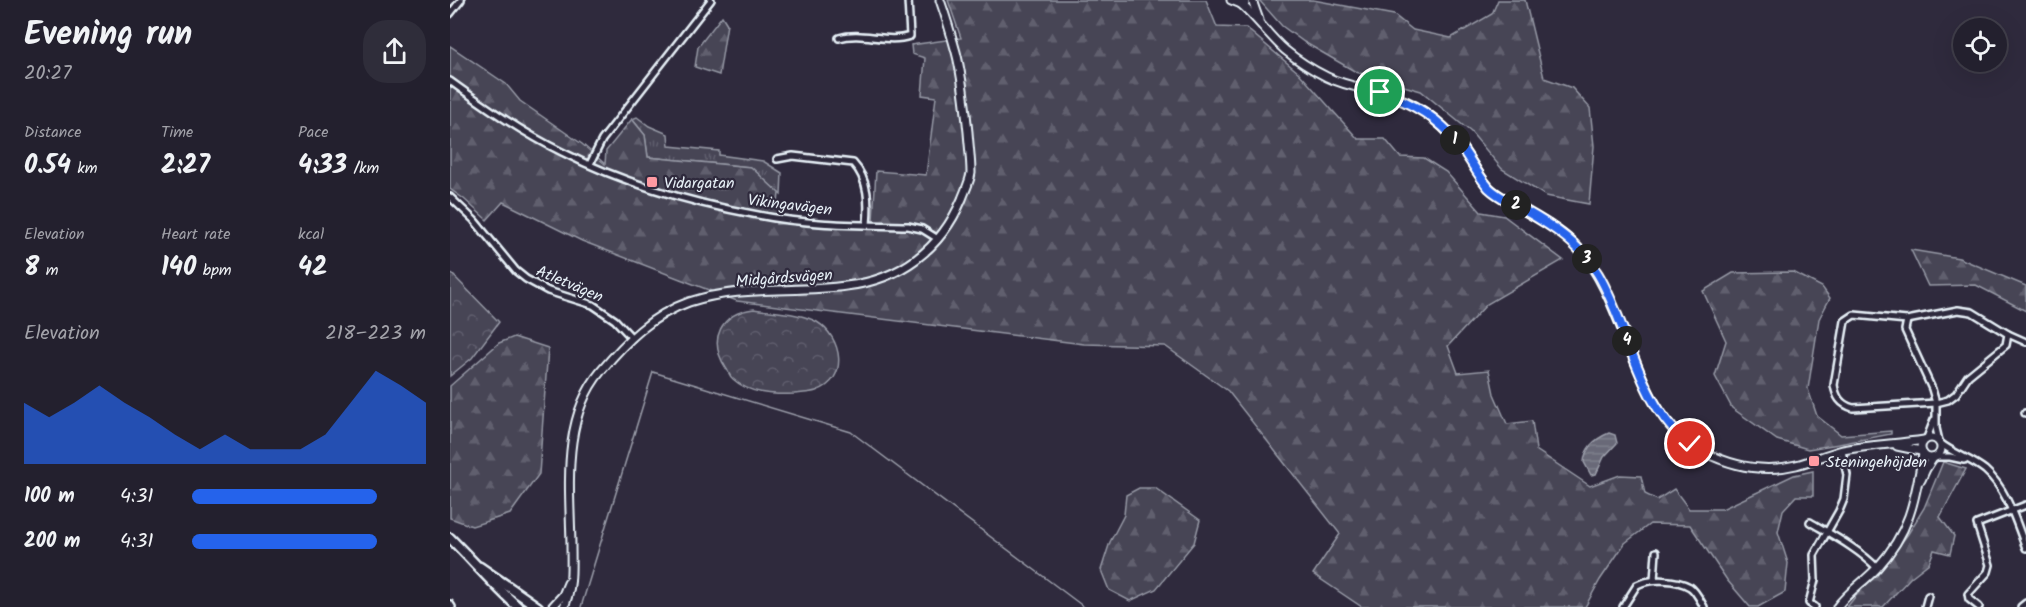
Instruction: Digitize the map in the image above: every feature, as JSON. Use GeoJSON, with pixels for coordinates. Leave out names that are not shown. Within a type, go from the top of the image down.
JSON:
{"type":"FeatureCollection","features":[{"type":"Feature","properties":{"kind":"main road"},"geometry":{"type":"LineString","coordinates":[[450,538],[518,607]]}},
{"type":"Feature","properties":{"kind":"main road"},"geometry":{"type":"LineString","coordinates":[[477,565],[538,607]]}},
{"type":"Feature","properties":{"kind":"street"},"geometry":{"type":"LineString","coordinates":[[450,14],[461,0]]}},
{"type":"Feature","properties":{"kind":"street"},"geometry":{"type":"LineString","coordinates":[[590,164],[602,140],[711,0]]}},
{"type":"Feature","properties":{"kind":"street"},"geometry":{"type":"LineString","coordinates":[[839,38],[850,35],[899,40],[910,36],[908,0]]}},
{"type":"Feature","properties":{"kind":"street","name":"Midgårdsvägen"},"geometry":{"type":"LineString","coordinates":[[564,607],[572,584],[570,449],[575,426],[582,404],[599,373],[649,321],[688,302],[708,297],[755,291],[846,286],[890,276],[911,264],[938,239],[955,217],[971,175],[964,98],[957,54],[940,0]]}},
{"type":"Feature","properties":{"kind":"street"},"geometry":{"type":"LineString","coordinates":[[1231,0],[1241,4],[1285,50],[1327,77],[1348,85],[1390,95],[1416,106],[1438,122],[1457,142],[1490,188],[1555,228],[1575,245],[1598,274],[1653,401],[1670,427],[1680,437],[1710,455],[1727,462],[1754,468],[1794,466],[1842,451],[1934,438],[1985,470],[1999,486],[2012,511],[2026,548]]}},
{"type":"Feature","properties":{"kind":"street"},"geometry":{"type":"LineString","coordinates":[[1241,4],[1251,0],[1261,25]]}},
{"type":"Feature","properties":{"kind":"street","name":"Vikingavägen"},"geometry":{"type":"LineString","coordinates":[[450,81],[549,145],[590,164],[666,193],[759,216],[820,223],[908,226],[922,229],[938,239]]}},
{"type":"Feature","properties":{"kind":"street"},"geometry":{"type":"LineString","coordinates":[[777,159],[793,156],[853,163],[863,176],[867,192],[867,225]]}},
{"type":"Feature","properties":{"kind":"street","name":"Atletvägen"},"geometry":{"type":"LineString","coordinates":[[450,197],[474,220],[516,271],[526,279],[548,291],[593,305],[615,320],[632,338]]}},
{"type":"Feature","properties":{"kind":"street"},"geometry":{"type":"LineString","coordinates":[[2008,334],[2006,345],[1968,376],[1956,394],[1948,400],[1936,403],[1853,408],[1842,403],[1836,395],[1834,385],[1845,321],[1854,315],[1907,320],[1958,310],[1972,312],[2026,342]]}},
{"type":"Feature","properties":{"kind":"street"},"geometry":{"type":"LineString","coordinates":[[1907,320],[1905,330],[1936,403],[1935,415],[1941,452],[1926,469],[1916,494]]}},
{"type":"Feature","properties":{"kind":"street"},"geometry":{"type":"LineString","coordinates":[[1837,607],[1877,568],[1899,538],[1912,511],[1922,453],[1921,446],[1935,415]]}},
{"type":"Feature","properties":{"kind":"street"},"geometry":{"type":"LineString","coordinates":[[1886,445],[1922,453],[1927,458],[1950,457],[1971,462]]}},
{"type":"Feature","properties":{"kind":"street"},"geometry":{"type":"LineString","coordinates":[[1803,607],[1809,601],[1815,580],[1814,555],[1844,499],[1846,475],[1842,451]]}},
{"type":"Feature","properties":{"kind":"street"},"geometry":{"type":"LineString","coordinates":[[1979,607],[1969,599],[1968,594],[1988,572],[1990,565],[1977,524],[2026,506]]}},
{"type":"Feature","properties":{"kind":"street"},"geometry":{"type":"LineString","coordinates":[[1810,522],[1871,561],[1877,568]]}},
{"type":"Feature","properties":{"kind":"street"},"geometry":{"type":"LineString","coordinates":[[1654,580],[1656,552]]}},
{"type":"Feature","properties":{"kind":"street","name":"Midgårdsvägen"},"geometry":{"type":"LineString","coordinates":[[552,607],[563,595],[571,572]]}},
{"type":"Feature","properties":{"kind":"street"},"geometry":{"type":"LineString","coordinates":[[1623,607],[1637,585],[1654,580],[1690,587],[1704,607]]}},
{"type":"Feature","properties":{"kind":"street"},"geometry":{"type":"LineString","coordinates":[[1925,607],[1928,596]]}},
{"type":"Feature","properties":{"kind":"street"},"geometry":{"type":"LineString","coordinates":[[1809,601],[1815,607]]}},
{"type":"Feature","properties":{"kind":"street"},"geometry":{"type":"LineString","coordinates":[[2021,607],[2026,603]]}},
{"type":"Feature","properties":{"kind":"green space"},"geometry":{"type":"Polygon","coordinates":[[[948,0],[1206,0],[1217,27],[1246,28],[1299,73],[1358,139],[1385,139],[1400,157],[1424,158],[1446,172],[1481,212],[1504,216],[1563,260],[1487,304],[1448,346],[1458,373],[1489,370],[1494,394],[1507,424],[1532,421],[1536,450],[1590,486],[1620,475],[1641,476],[1645,494],[1657,500],[1674,489],[1689,509],[1722,509],[1794,475],[1813,471],[1813,496],[1796,496],[1783,510],[1778,532],[1788,563],[1785,592],[1758,607],[1750,607],[1727,580],[1690,525],[1650,524],[1625,543],[1585,607],[1362,607],[1313,574],[1340,534],[1228,391],[1165,346],[1084,344],[737,301],[582,241],[503,202],[487,220],[450,189],[450,46],[506,84],[520,101],[582,144],[605,164],[606,151],[632,119],[645,135],[648,157],[751,167],[779,193],[776,224],[873,221],[876,171],[926,175],[936,97],[922,95],[925,58],[912,54],[911,45],[961,38],[948,0]]]}},
{"type":"Feature","properties":{"kind":"green space"},"geometry":{"type":"Polygon","coordinates":[[[1259,0],[1313,0],[1394,15],[1413,30],[1451,38],[1492,14],[1498,0],[1525,0],[1544,78],[1572,88],[1590,108],[1594,146],[1589,204],[1546,196],[1502,169],[1471,132],[1421,91],[1356,72],[1304,42],[1282,26],[1259,0]]]}},
{"type":"Feature","properties":{"kind":"green space"},"geometry":{"type":"Polygon","coordinates":[[[722,16],[727,24],[719,75],[695,67],[698,47],[722,16]]]}},
{"type":"Feature","properties":{"kind":"green space"},"geometry":{"type":"Polygon","coordinates":[[[637,117],[649,126],[668,134],[669,146],[719,151],[719,155],[763,161],[782,173],[781,195],[750,167],[648,157],[645,135],[632,119],[637,117]]]}},
{"type":"Feature","properties":{"kind":"green space"},"geometry":{"type":"Polygon","coordinates":[[[1911,250],[1959,258],[2026,286],[2026,311],[1976,285],[1928,286],[1911,250]]]}},
{"type":"Feature","properties":{"kind":"green space"},"geometry":{"type":"Polygon","coordinates":[[[450,272],[499,322],[472,358],[450,376],[450,272]]]}},
{"type":"Feature","properties":{"kind":"green space"},"geometry":{"type":"Polygon","coordinates":[[[1793,272],[1822,287],[1830,298],[1819,319],[1808,389],[1817,416],[1841,435],[1891,431],[1891,434],[1808,449],[1777,440],[1732,408],[1715,376],[1726,341],[1703,291],[1733,273],[1793,272]]]}},
{"type":"Feature","properties":{"kind":"green space"},"geometry":{"type":"Polygon","coordinates":[[[754,309],[811,319],[826,329],[837,348],[839,358],[834,378],[816,391],[770,394],[746,388],[732,378],[720,357],[718,338],[720,329],[733,316],[754,309]]]}},
{"type":"Feature","properties":{"kind":"green space"},"geometry":{"type":"Polygon","coordinates":[[[514,337],[548,348],[539,474],[510,514],[472,526],[450,518],[450,386],[499,343],[514,337]]]}},
{"type":"Feature","properties":{"kind":"green space"},"geometry":{"type":"Polygon","coordinates":[[[1943,462],[1966,469],[1940,517],[1954,536],[1950,554],[1934,550],[1929,563],[1911,577],[1883,607],[1847,607],[1878,574],[1908,534],[1924,508],[1943,462]]]}},
{"type":"Feature","properties":{"kind":"green space"},"geometry":{"type":"Polygon","coordinates":[[[1139,488],[1155,488],[1200,520],[1194,543],[1156,589],[1130,601],[1109,590],[1101,570],[1110,542],[1124,515],[1126,495],[1139,488]]]}},
{"type":"Feature","properties":{"kind":"water"},"geometry":{"type":"Polygon","coordinates":[[[1609,433],[1615,435],[1617,443],[1604,457],[1596,474],[1591,475],[1584,462],[1587,452],[1596,440],[1609,433]]]}},
{"type":"Feature","properties":{"kind":"waterway"},"geometry":{"type":"LineString","coordinates":[[581,607],[653,372],[851,432],[1084,607]]}},
{"type":"Feature","properties":{"kind":"place","name":"Vidargatan"},"geometry":{"type":"Point","coordinates":[652,182]}},
{"type":"Feature","properties":{"kind":"place","name":"Steningehöjden"},"geometry":{"type":"Point","coordinates":[1814,461]}},
{"type":"Feature","properties":{"kind":"route"},"geometry":{"type":"LineString","coordinates":[[1380,92],[1416,106],[1438,122],[1457,142],[1490,188],[1506,200],[1555,228],[1578,248],[1598,274],[1608,294],[1653,401],[1670,427],[1690,444]]}}]}
